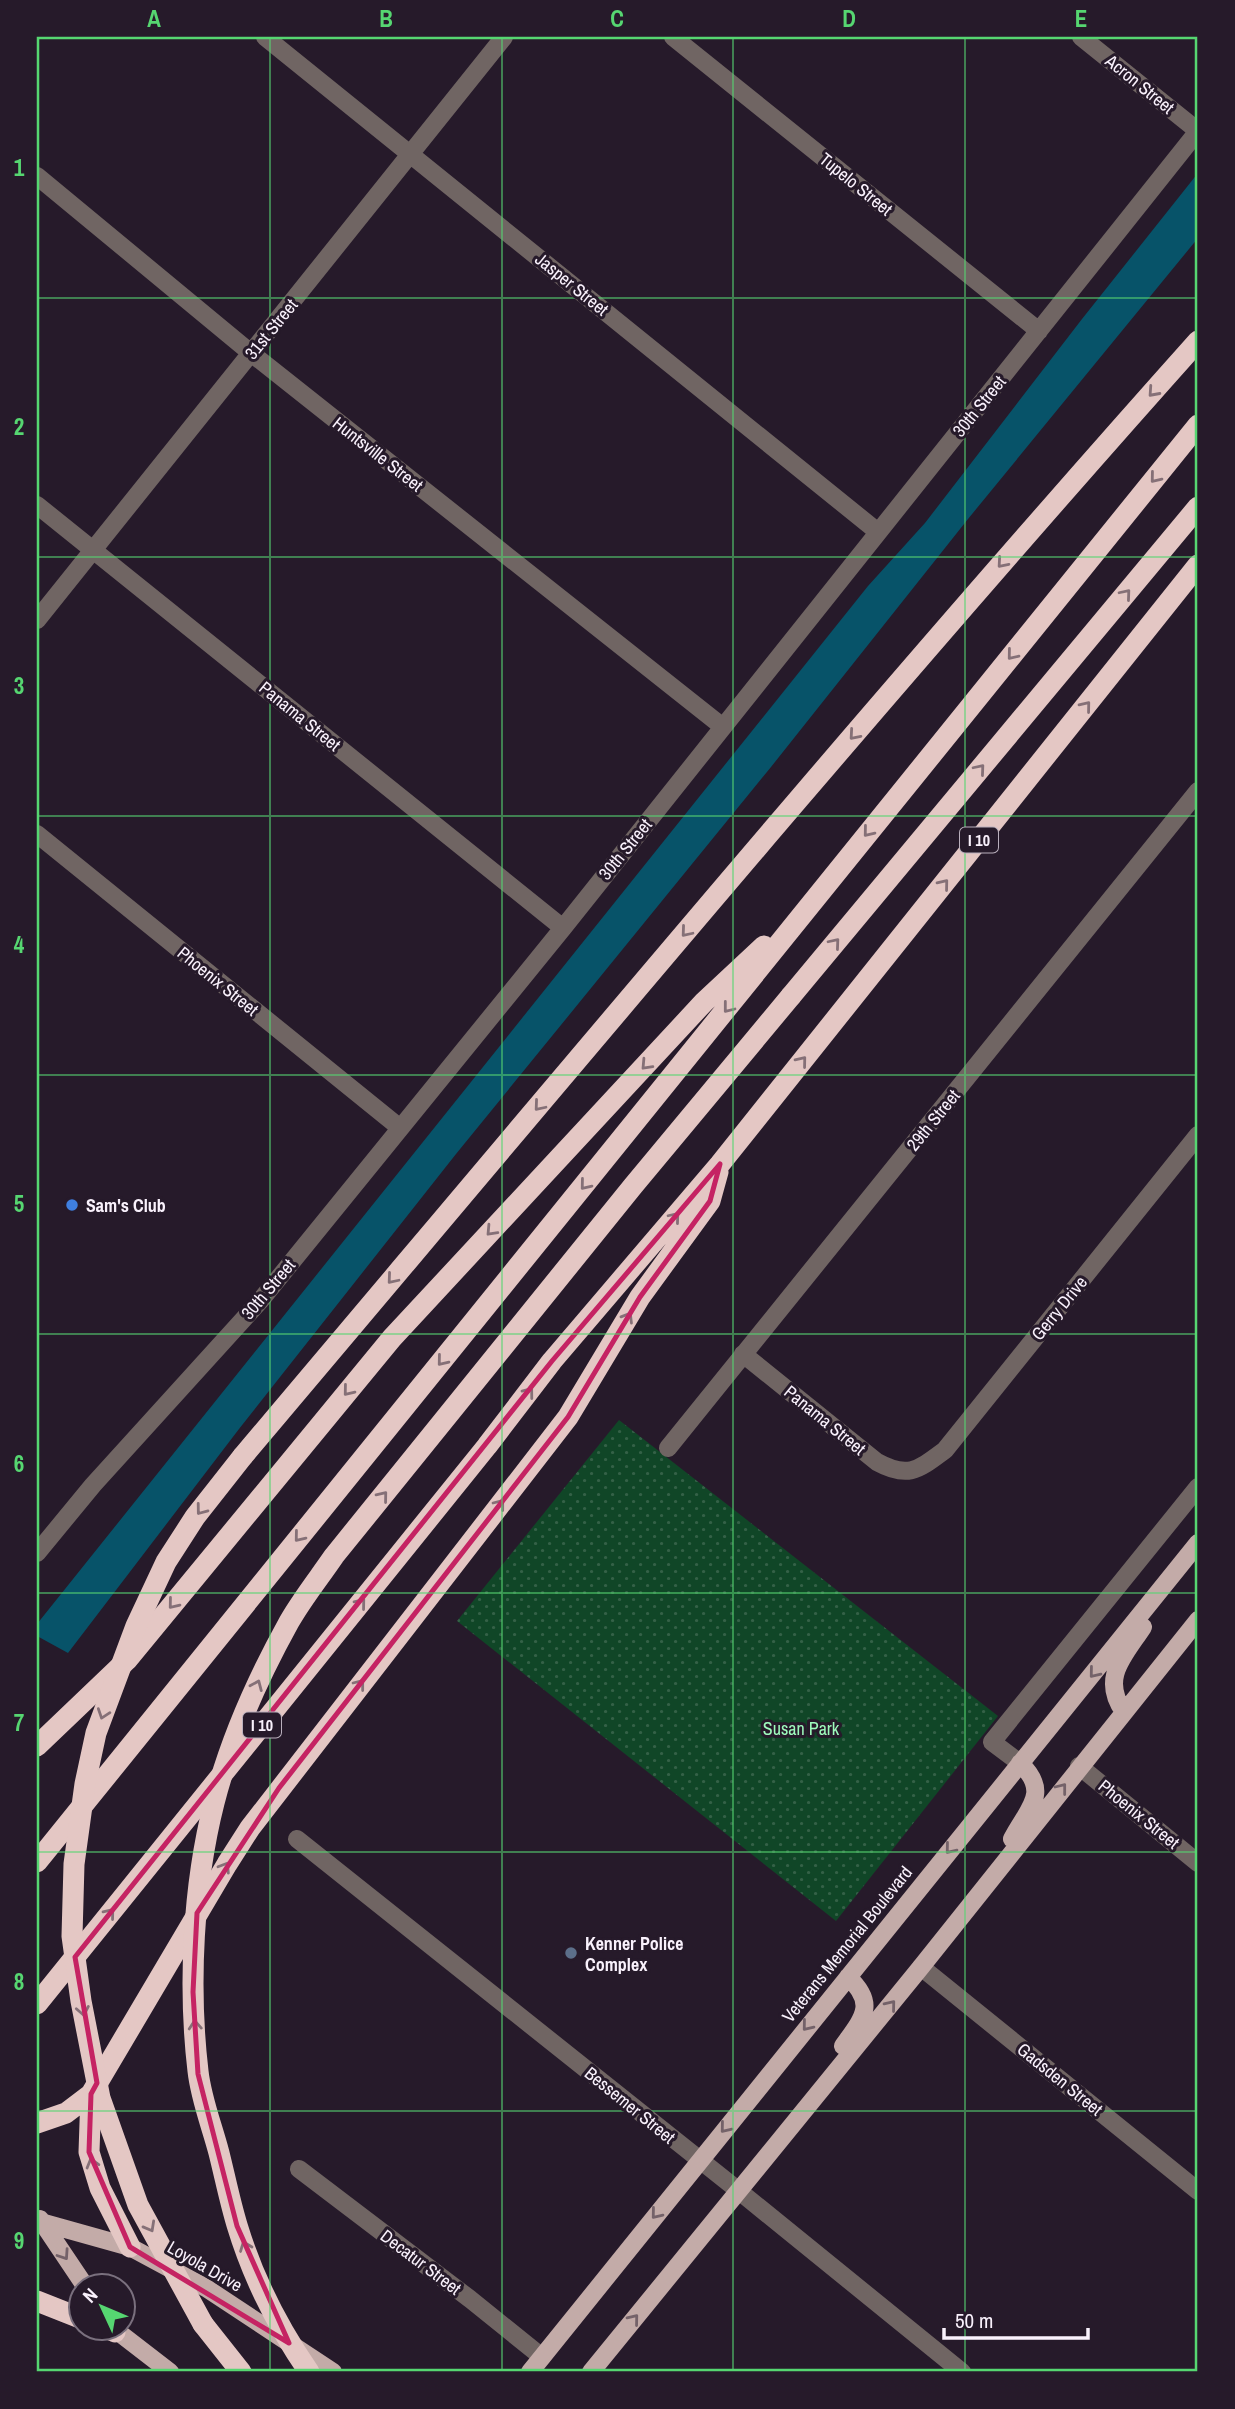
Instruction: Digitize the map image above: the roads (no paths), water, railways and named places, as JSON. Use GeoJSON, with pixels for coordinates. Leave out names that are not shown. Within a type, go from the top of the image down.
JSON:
{"type":"FeatureCollection","features":[{"type":"Feature","properties":{"kind":"highway"},"geometry":{"type":"LineString","coordinates":[[241,2372],[203,2324],[138,2205],[100,2098],[81,2001],[72,1936],[74,1864],[85,1784],[96,1733],[121,1664],[156,1584],[195,1517],[243,1456],[730,880],[1061,494],[1198,341]]}},
{"type":"Feature","properties":{"kind":"highway"},"geometry":{"type":"LineString","coordinates":[[37,1862],[1198,425]]}},
{"type":"Feature","properties":{"kind":"highway"},"geometry":{"type":"LineString","coordinates":[[309,2372],[288,2342],[262,2292],[237,2226],[198,2074],[193,1992],[198,1903],[204,1856],[214,1802],[235,1737],[261,1675],[290,1619],[334,1556],[633,1186],[1198,507]]}},
{"type":"Feature","properties":{"kind":"highway","name":"I 10"},"geometry":{"type":"LineString","coordinates":[[37,2004],[487,1446],[552,1361],[720,1164],[1198,565]]}},
{"type":"Feature","properties":{"kind":"highway"},"geometry":{"type":"LineString","coordinates":[[37,1746],[127,1660],[392,1338],[704,1002],[816,896]]}},
{"type":"Feature","properties":{"kind":"highway"},"geometry":{"type":"LineString","coordinates":[[37,2123],[66,2113],[91,2094],[250,1828],[568,1416],[640,1297],[709,1201],[720,1164]]}},
{"type":"Feature","properties":{"kind":"highway"},"geometry":{"type":"LineString","coordinates":[[91,2094],[89,2152],[100,2188],[130,2247]]}},
{"type":"Feature","properties":{"kind":"highway"},"geometry":{"type":"LineString","coordinates":[[37,2301],[66,2312]]}},
{"type":"Feature","properties":{"kind":"main road","name":"Veterans Memorial Boulevard"},"geometry":{"type":"LineString","coordinates":[[530,2372],[1198,1544]]}},
{"type":"Feature","properties":{"kind":"main road"},"geometry":{"type":"LineString","coordinates":[[1124,1712],[1116,1702],[1113,1692],[1114,1673],[1198,1544]]}},
{"type":"Feature","properties":{"kind":"main road"},"geometry":{"type":"LineString","coordinates":[[591,2372],[921,1967],[1198,1620]]}},
{"type":"Feature","properties":{"kind":"main road"},"geometry":{"type":"LineString","coordinates":[[991,1879],[1034,1801],[1037,1788],[1035,1779],[1020,1763]]}},
{"type":"Feature","properties":{"kind":"main road"},"geometry":{"type":"LineString","coordinates":[[786,2134],[860,2022],[865,2006],[861,1990],[848,1977]]}},
{"type":"Feature","properties":{"kind":"main road","name":"Loyola Drive"},"geometry":{"type":"LineString","coordinates":[[39,2219],[130,2247],[206,2288],[333,2372]]}},
{"type":"Feature","properties":{"kind":"main road","name":"Loyola Drive"},"geometry":{"type":"LineString","coordinates":[[39,2219],[75,2272]]}},
{"type":"Feature","properties":{"kind":"main road"},"geometry":{"type":"LineString","coordinates":[[128,2342],[170,2372]]}},
{"type":"Feature","properties":{"kind":"street","name":"Jasper Street"},"geometry":{"type":"LineString","coordinates":[[265,37],[878,532]]}},
{"type":"Feature","properties":{"kind":"street","name":"31st Street"},"geometry":{"type":"LineString","coordinates":[[37,620],[504,37]]}},
{"type":"Feature","properties":{"kind":"street","name":"Tupelo Street"},"geometry":{"type":"LineString","coordinates":[[673,37],[1040,331]]}},
{"type":"Feature","properties":{"kind":"street","name":"Acron Street"},"geometry":{"type":"LineString","coordinates":[[1081,37],[1198,131]]}},
{"type":"Feature","properties":{"kind":"street","name":"30th Street"},"geometry":{"type":"LineString","coordinates":[[37,1553],[102,1474],[260,1301],[562,928],[1198,131]]}},
{"type":"Feature","properties":{"kind":"street","name":"Huntsville Street"},"geometry":{"type":"LineString","coordinates":[[37,177],[251,353],[723,727]]}},
{"type":"Feature","properties":{"kind":"street","name":"Panama Street"},"geometry":{"type":"LineString","coordinates":[[37,505],[562,928]]}},
{"type":"Feature","properties":{"kind":"street","name":"29th Street"},"geometry":{"type":"LineString","coordinates":[[668,1448],[1198,792]]}},
{"type":"Feature","properties":{"kind":"street","name":"Phoenix Street"},"geometry":{"type":"LineString","coordinates":[[37,834],[399,1127]]}},
{"type":"Feature","properties":{"kind":"street","name":"Gerry Drive"},"geometry":{"type":"LineString","coordinates":[[912,1471],[945,1450],[1198,1135]]}},
{"type":"Feature","properties":{"kind":"street","name":"Panama Street"},"geometry":{"type":"LineString","coordinates":[[743,1354],[877,1462],[894,1471],[912,1471]]}},
{"type":"Feature","properties":{"kind":"street"},"geometry":{"type":"LineString","coordinates":[[1020,1763],[992,1742],[1198,1487]]}},
{"type":"Feature","properties":{"kind":"street","name":"Phoenix Street"},"geometry":{"type":"LineString","coordinates":[[1079,1766],[1198,1863]]}},
{"type":"Feature","properties":{"kind":"street","name":"Bessemer Street"},"geometry":{"type":"LineString","coordinates":[[297,1839],[962,2372]]}},
{"type":"Feature","properties":{"kind":"street","name":"Gadsden Street"},"geometry":{"type":"LineString","coordinates":[[921,1967],[1198,2192]]}},
{"type":"Feature","properties":{"kind":"street","name":"Decatur Street"},"geometry":{"type":"LineString","coordinates":[[299,2169],[542,2357]]}},
{"type":"Feature","properties":{"kind":"water"},"geometry":{"type":"Polygon","coordinates":[[[1198,173],[1198,238],[456,1154],[239,1429],[68,1653],[37,1636],[37,1624],[868,586],[925,523],[1198,173]]]}},
{"type":"Feature","properties":{"kind":"place","name":"Sam's Club"},"geometry":{"type":"Point","coordinates":[72,1205]}},
{"type":"Feature","properties":{"kind":"place","name":"Kenner Police Complex"},"geometry":{"type":"Point","coordinates":[571,1953]}},
{"type":"Feature","properties":{"kind":"park label","name":"Susan Park"},"geometry":{"type":"Point","coordinates":[801,1728]}}]}
